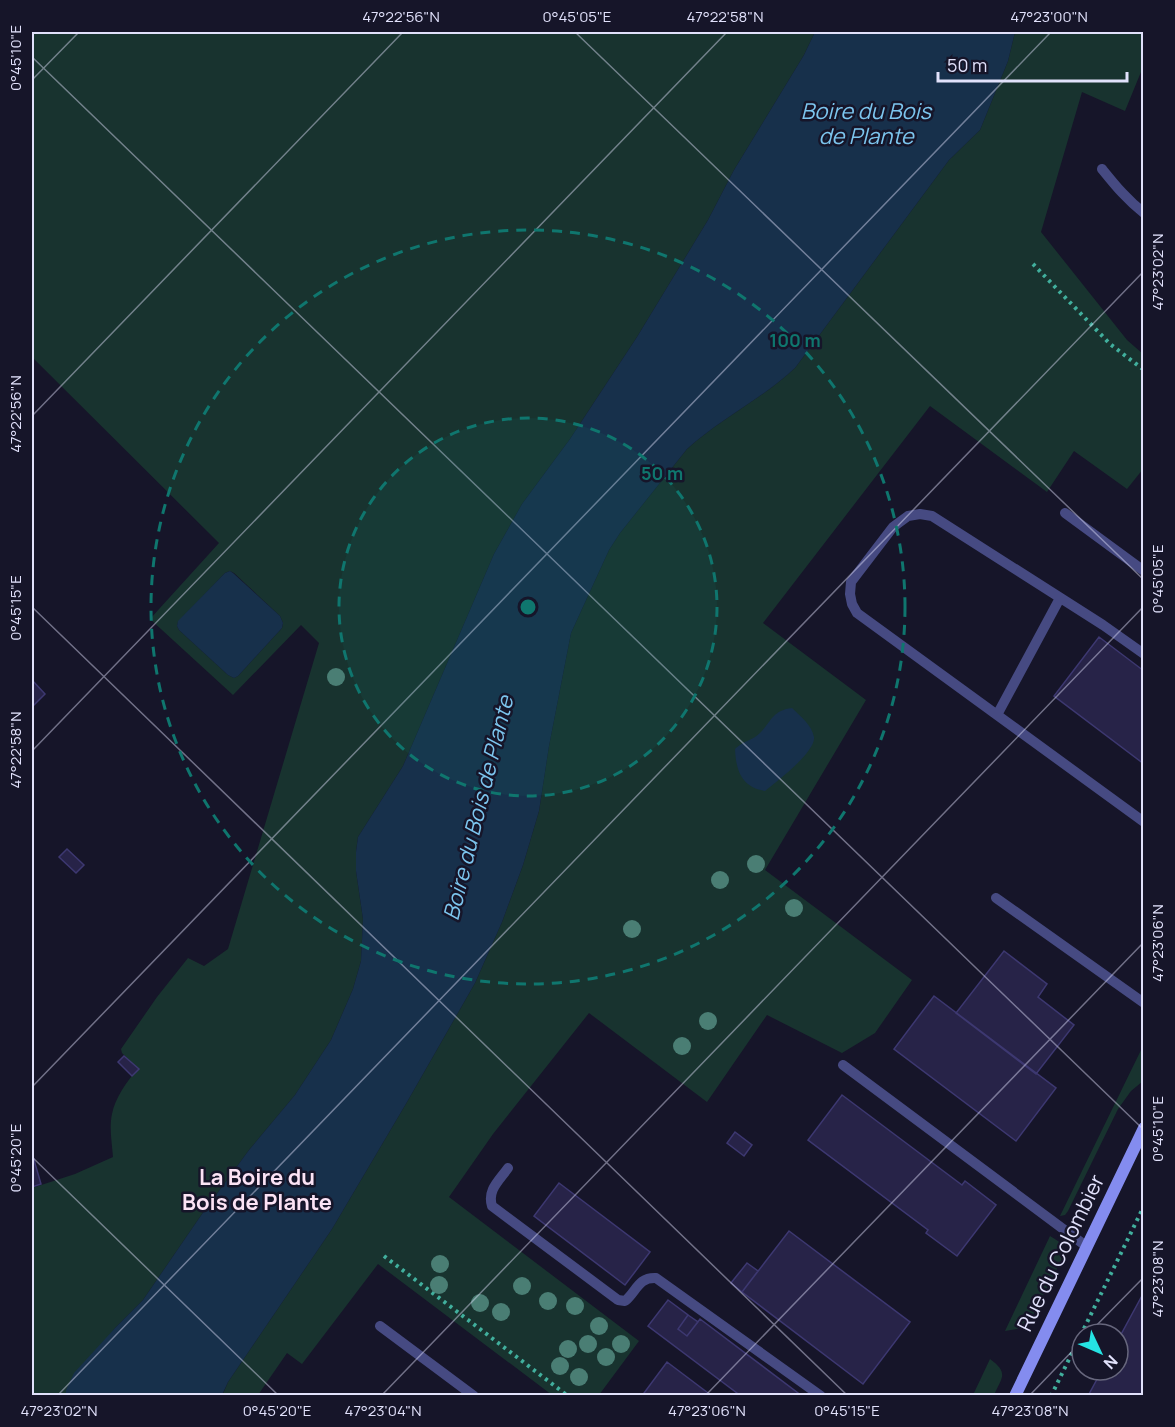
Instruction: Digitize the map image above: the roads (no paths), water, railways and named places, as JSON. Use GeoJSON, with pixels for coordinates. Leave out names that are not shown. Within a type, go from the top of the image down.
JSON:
{"type":"FeatureCollection","features":[{"type":"Feature","properties":{"kind":"main road","name":"Rue du Colombier"},"geometry":{"type":"LineString","coordinates":[[1015,1395],[1143,1128]]}},
{"type":"Feature","properties":{"kind":"lane"},"geometry":{"type":"LineString","coordinates":[[1102,168],[1121,192],[1143,213]]}},
{"type":"Feature","properties":{"kind":"lane"},"geometry":{"type":"LineString","coordinates":[[1065,513],[1143,571]]}},
{"type":"Feature","properties":{"kind":"lane"},"geometry":{"type":"LineString","coordinates":[[1143,654],[1103,625],[932,516],[920,514],[908,516],[892,527],[851,582],[850,594],[857,613],[1143,822]]}},
{"type":"Feature","properties":{"kind":"lane"},"geometry":{"type":"LineString","coordinates":[[997,716],[1060,598]]}},
{"type":"Feature","properties":{"kind":"lane"},"geometry":{"type":"LineString","coordinates":[[996,898],[1143,1003]]}},
{"type":"Feature","properties":{"kind":"lane"},"geometry":{"type":"LineString","coordinates":[[843,1065],[1086,1246]]}},
{"type":"Feature","properties":{"kind":"lane"},"geometry":{"type":"LineString","coordinates":[[508,1168],[492,1189],[489,1197],[492,1206],[618,1300],[630,1297],[642,1281],[656,1278],[821,1395]]}},
{"type":"Feature","properties":{"kind":"lane"},"geometry":{"type":"LineString","coordinates":[[380,1326],[474,1395]]}},
{"type":"Feature","properties":{"kind":"water","name":"Boire du Bois de Plante"},"geometry":{"type":"Polygon","coordinates":[[[815,32],[1015,32],[1008,61],[980,130],[949,160],[795,368],[769,390],[713,428],[687,449],[609,550],[571,633],[539,811],[523,865],[502,922],[475,983],[332,1229],[228,1382],[222,1395],[66,1395],[74,1373],[143,1300],[249,1150],[295,1095],[331,1040],[353,989],[361,961],[363,919],[356,871],[358,837],[403,766],[494,554],[522,504],[570,439],[637,337],[708,220],[734,170],[804,55],[815,32]]]}},
{"type":"Feature","properties":{"kind":"water"},"geometry":{"type":"Polygon","coordinates":[[[230,571],[280,616],[283,623],[282,628],[234,678],[228,675],[177,626],[178,621],[225,573],[230,571]]]}},
{"type":"Feature","properties":{"kind":"water"},"geometry":{"type":"Polygon","coordinates":[[[792,708],[811,729],[814,737],[813,743],[794,766],[765,791],[750,786],[741,776],[735,749],[760,733],[779,712],[792,708]]]}},
{"type":"Feature","properties":{"kind":"district","name":"La Boire du Bois de Plante"},"geometry":{"type":"Point","coordinates":[257,1190]}}]}
